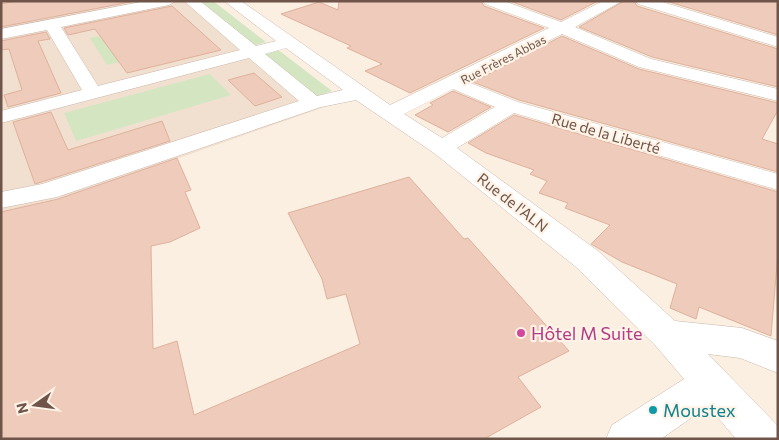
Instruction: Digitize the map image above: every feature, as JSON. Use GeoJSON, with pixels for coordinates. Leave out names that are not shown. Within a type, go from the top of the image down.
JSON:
{"type":"FeatureCollection","features":[{"type":"Feature","properties":{"kind":"street"},"geometry":{"type":"LineString","coordinates":[[1,34],[169,1]]}},
{"type":"Feature","properties":{"kind":"street"},"geometry":{"type":"LineString","coordinates":[[191,1],[314,103]]}},
{"type":"Feature","properties":{"kind":"street","name":"Rue de l'ALN"},"geometry":{"type":"LineString","coordinates":[[231,1],[390,114],[442,148],[587,259],[667,335],[763,439]]}},
{"type":"Feature","properties":{"kind":"street","name":"Rue Frères Abbas"},"geometry":{"type":"LineString","coordinates":[[390,114],[615,1]]}},
{"type":"Feature","properties":{"kind":"street"},"geometry":{"type":"LineString","coordinates":[[643,1],[778,42]]}},
{"type":"Feature","properties":{"kind":"street"},"geometry":{"type":"LineString","coordinates":[[499,2],[645,63],[778,95]]}},
{"type":"Feature","properties":{"kind":"street"},"geometry":{"type":"LineString","coordinates":[[52,24],[93,93]]}},
{"type":"Feature","properties":{"kind":"street"},"geometry":{"type":"LineString","coordinates":[[1,117],[288,42]]}},
{"type":"Feature","properties":{"kind":"street","name":"Rue de la Liberté"},"geometry":{"type":"LineString","coordinates":[[455,83],[510,106],[778,182]]}},
{"type":"Feature","properties":{"kind":"street"},"geometry":{"type":"LineString","coordinates":[[5,200],[48,191],[334,96],[360,93]]}},
{"type":"Feature","properties":{"kind":"street"},"geometry":{"type":"LineString","coordinates":[[442,148],[510,106]]}},
{"type":"Feature","properties":{"kind":"street"},"geometry":{"type":"LineString","coordinates":[[667,335],[742,343],[778,357]]}},
{"type":"Feature","properties":{"kind":"street"},"geometry":{"type":"LineString","coordinates":[[626,439],[711,382]]}},
{"type":"Feature","properties":{"kind":"shaded area"},"geometry":{"type":"Polygon","coordinates":[[[1,1],[197,1],[327,106],[85,191],[1,213],[1,1]]]}},
{"type":"Feature","properties":{"kind":"green space"},"geometry":{"type":"Polygon","coordinates":[[[197,1],[213,1],[266,42],[252,46],[197,1]]]}},
{"type":"Feature","properties":{"kind":"green space"},"geometry":{"type":"Polygon","coordinates":[[[156,24],[179,47],[107,65],[90,38],[156,24]]]}},
{"type":"Feature","properties":{"kind":"green space"},"geometry":{"type":"Polygon","coordinates":[[[277,49],[332,91],[315,97],[261,53],[277,49]]]}},
{"type":"Feature","properties":{"kind":"green space"},"geometry":{"type":"Polygon","coordinates":[[[210,74],[231,95],[76,141],[64,113],[210,74]]]}},
{"type":"Feature","properties":{"kind":"building"},"geometry":{"type":"Polygon","coordinates":[[[16,1],[135,1],[1,27],[1,4],[16,1]]]}},
{"type":"Feature","properties":{"kind":"building"},"geometry":{"type":"Polygon","coordinates":[[[339,1],[481,1],[484,6],[544,28],[410,93],[365,71],[382,64],[347,48],[351,46],[281,14],[319,2],[338,10],[339,1]]]}},
{"type":"Feature","properties":{"kind":"building"},"geometry":{"type":"Polygon","coordinates":[[[510,1],[598,1],[561,20],[510,1]]]}},
{"type":"Feature","properties":{"kind":"building"},"geometry":{"type":"Polygon","coordinates":[[[624,1],[634,1],[637,6],[778,49],[778,87],[652,57],[579,27],[624,1]]]}},
{"type":"Feature","properties":{"kind":"building"},"geometry":{"type":"Polygon","coordinates":[[[666,1],[778,1],[778,35],[666,1]]]}},
{"type":"Feature","properties":{"kind":"building"},"geometry":{"type":"Polygon","coordinates":[[[172,6],[221,50],[127,73],[95,29],[68,35],[64,28],[172,6]]]}},
{"type":"Feature","properties":{"kind":"building"},"geometry":{"type":"Polygon","coordinates":[[[46,32],[50,39],[38,41],[61,93],[8,107],[4,95],[22,90],[9,49],[1,50],[1,41],[46,32]]]}},
{"type":"Feature","properties":{"kind":"building"},"geometry":{"type":"Polygon","coordinates":[[[562,36],[639,69],[778,103],[778,110],[762,139],[778,144],[778,172],[519,100],[473,82],[562,36]]]}},
{"type":"Feature","properties":{"kind":"building"},"geometry":{"type":"Polygon","coordinates":[[[254,73],[282,97],[255,106],[228,80],[254,73]]]}},
{"type":"Feature","properties":{"kind":"building"},"geometry":{"type":"Polygon","coordinates":[[[453,91],[491,107],[448,132],[415,115],[433,105],[430,103],[453,91]]]}},
{"type":"Feature","properties":{"kind":"building"},"geometry":{"type":"Polygon","coordinates":[[[51,112],[68,150],[162,121],[170,141],[35,184],[13,122],[51,112]]]}},
{"type":"Feature","properties":{"kind":"building"},"geometry":{"type":"Polygon","coordinates":[[[514,115],[778,192],[778,252],[771,336],[699,307],[696,319],[670,308],[677,284],[622,262],[591,244],[610,225],[565,208],[568,203],[539,193],[547,181],[530,174],[534,170],[486,153],[468,143],[514,115]]]}},
{"type":"Feature","properties":{"kind":"building"},"geometry":{"type":"Polygon","coordinates":[[[177,158],[191,190],[185,192],[200,228],[170,242],[151,246],[153,349],[177,341],[194,415],[360,344],[346,294],[327,299],[322,279],[288,213],[409,177],[464,239],[468,238],[569,351],[518,377],[541,407],[484,439],[1,439],[1,212],[58,199],[177,158]]]}},
{"type":"Feature","properties":{"kind":"place","name":"Hôtel M Suite"},"geometry":{"type":"Point","coordinates":[521,333]}},
{"type":"Feature","properties":{"kind":"place","name":"Moustex"},"geometry":{"type":"Point","coordinates":[653,410]}}]}
